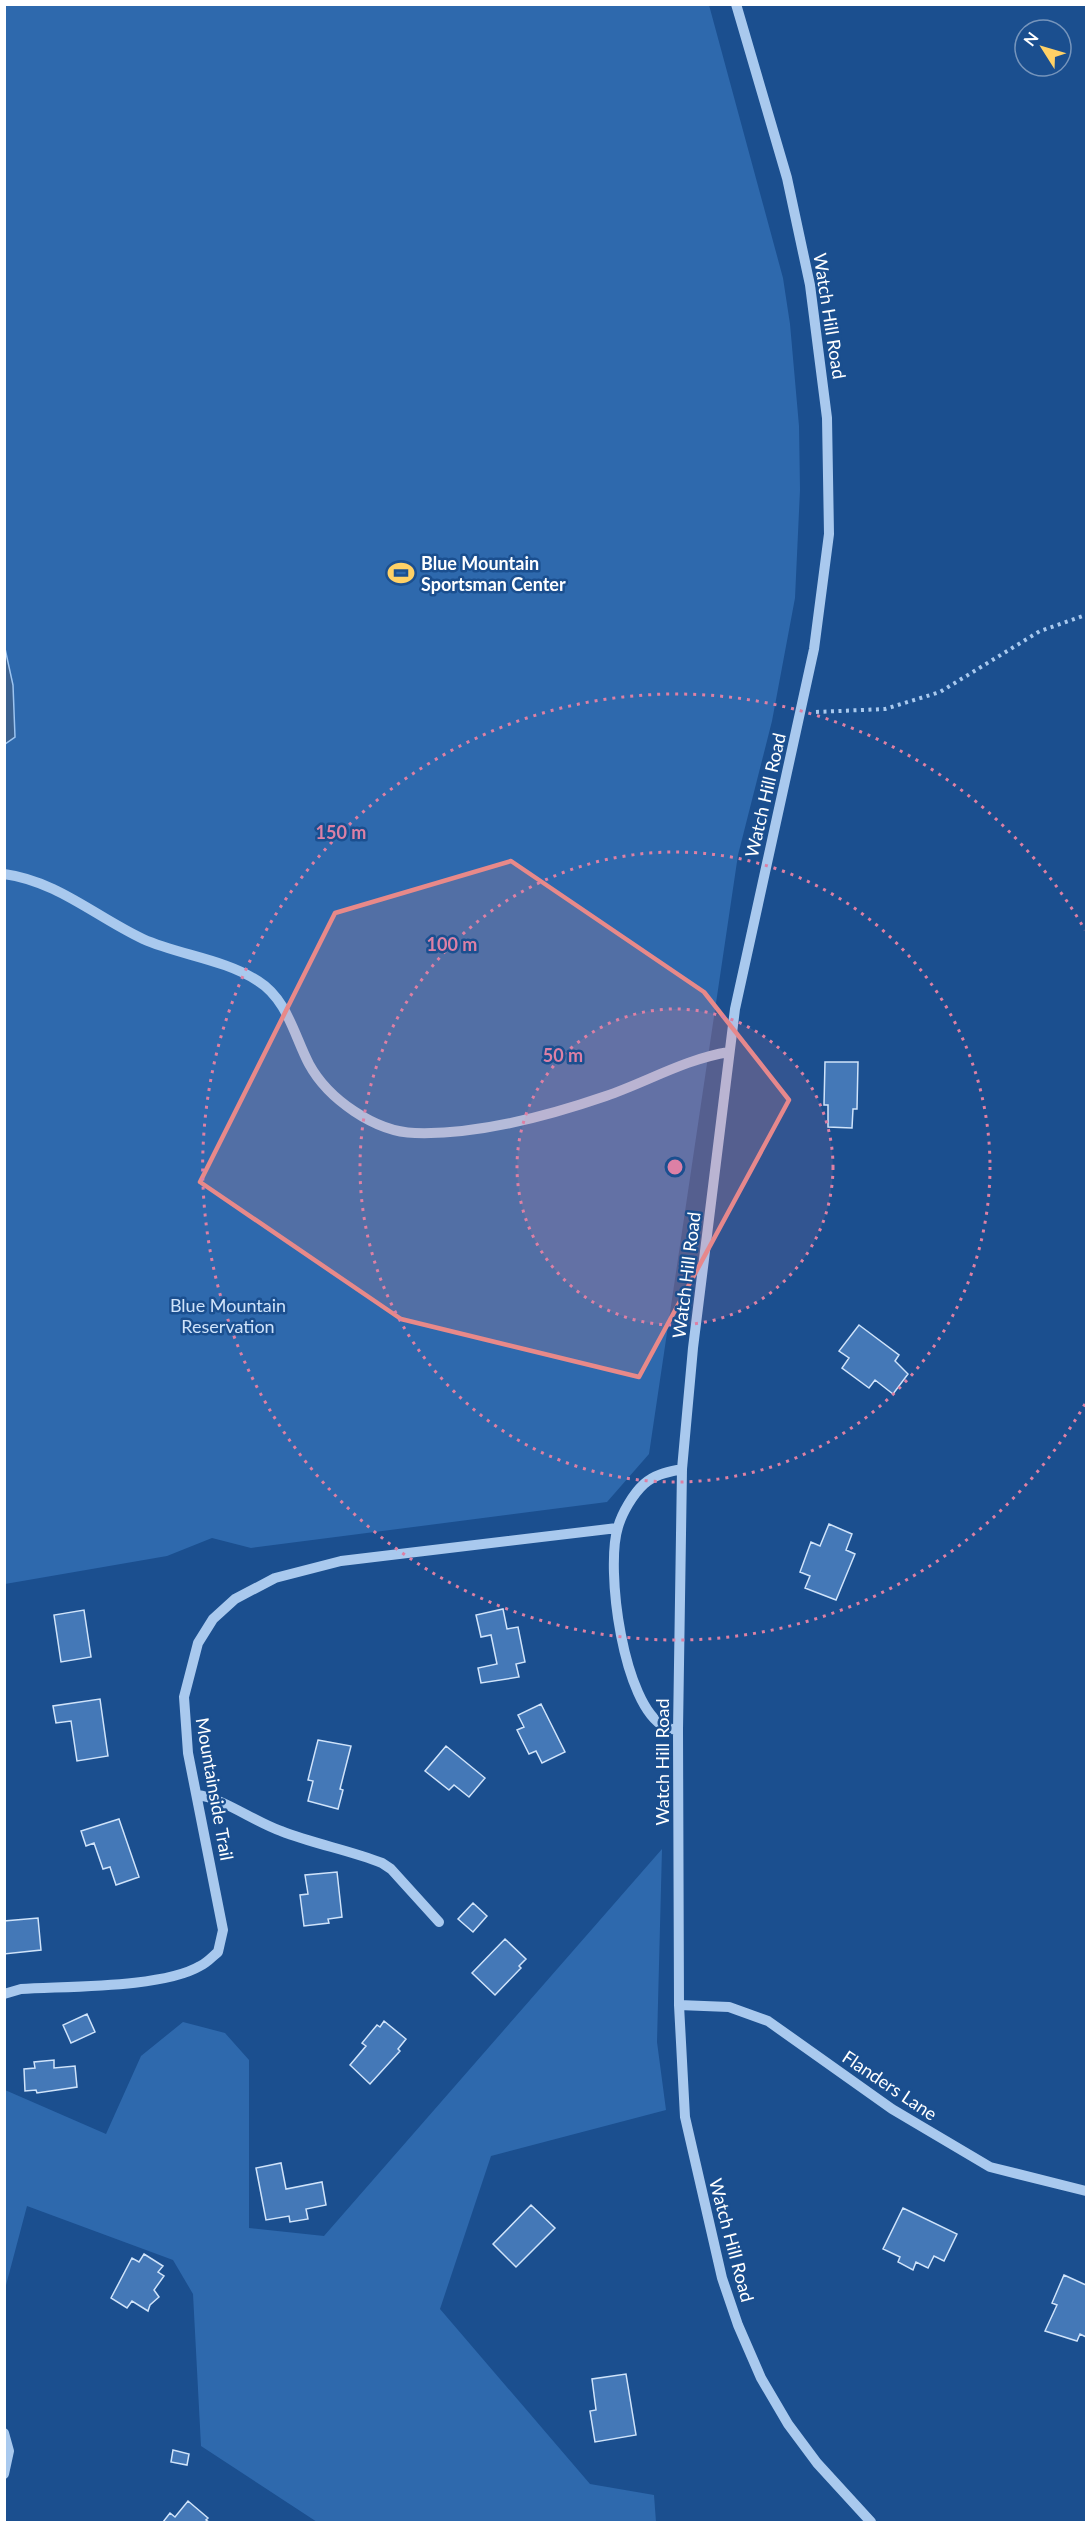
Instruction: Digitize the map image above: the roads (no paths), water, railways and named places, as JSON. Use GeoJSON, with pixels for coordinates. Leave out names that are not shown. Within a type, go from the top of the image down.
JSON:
{"type":"FeatureCollection","features":[{"type":"Feature","properties":{"kind":"street","name":"Watch Hill Road"},"geometry":{"type":"LineString","coordinates":[[736,4],[777,141],[797,222],[820,348],[830,476],[826,566],[814,649],[748,941],[729,1052],[693,1348],[682,1469],[678,1730],[679,2005],[688,2136],[722,2278],[738,2325],[761,2378],[788,2424],[818,2463],[871,2523]]}},
{"type":"Feature","properties":{"kind":"street"},"geometry":{"type":"LineString","coordinates":[[4,874],[23,876],[66,894],[141,938],[258,981],[276,997],[292,1023],[310,1065],[329,1091],[357,1114],[412,1133],[457,1132],[490,1128],[605,1097],[704,1056],[729,1052]]}},
{"type":"Feature","properties":{"kind":"street"},"geometry":{"type":"LineString","coordinates":[[678,1730],[665,1727],[644,1703],[629,1667],[618,1628],[614,1593],[617,1528],[629,1503],[644,1484],[661,1473],[682,1469]]}},
{"type":"Feature","properties":{"kind":"street","name":"Mountainside Trail"},"geometry":{"type":"LineString","coordinates":[[4,1994],[21,1989],[140,1981],[174,1976],[200,1967],[218,1952],[223,1930],[188,1753],[184,1697],[198,1643],[213,1619],[235,1599],[275,1578],[341,1561],[617,1528]]}},
{"type":"Feature","properties":{"kind":"street"},"geometry":{"type":"LineString","coordinates":[[197,1795],[212,1796],[251,1819],[283,1832],[382,1863],[391,1869],[439,1922]]}},
{"type":"Feature","properties":{"kind":"street","name":"Flanders Lane"},"geometry":{"type":"LineString","coordinates":[[679,2005],[729,2007],[768,2021],[892,2109],[990,2167],[1086,2191]]}},
{"type":"Feature","properties":{"kind":"street"},"geometry":{"type":"LineString","coordinates":[[4,2433],[9,2451],[4,2474]]}},
{"type":"Feature","properties":{"kind":"place","name":"Blue Mountain Sportsman Center"},"geometry":{"type":"Point","coordinates":[401,573]}},
{"type":"Feature","properties":{"kind":"park label","name":"Blue Mountain Reservation"},"geometry":{"type":"Point","coordinates":[228,1315]}}]}
